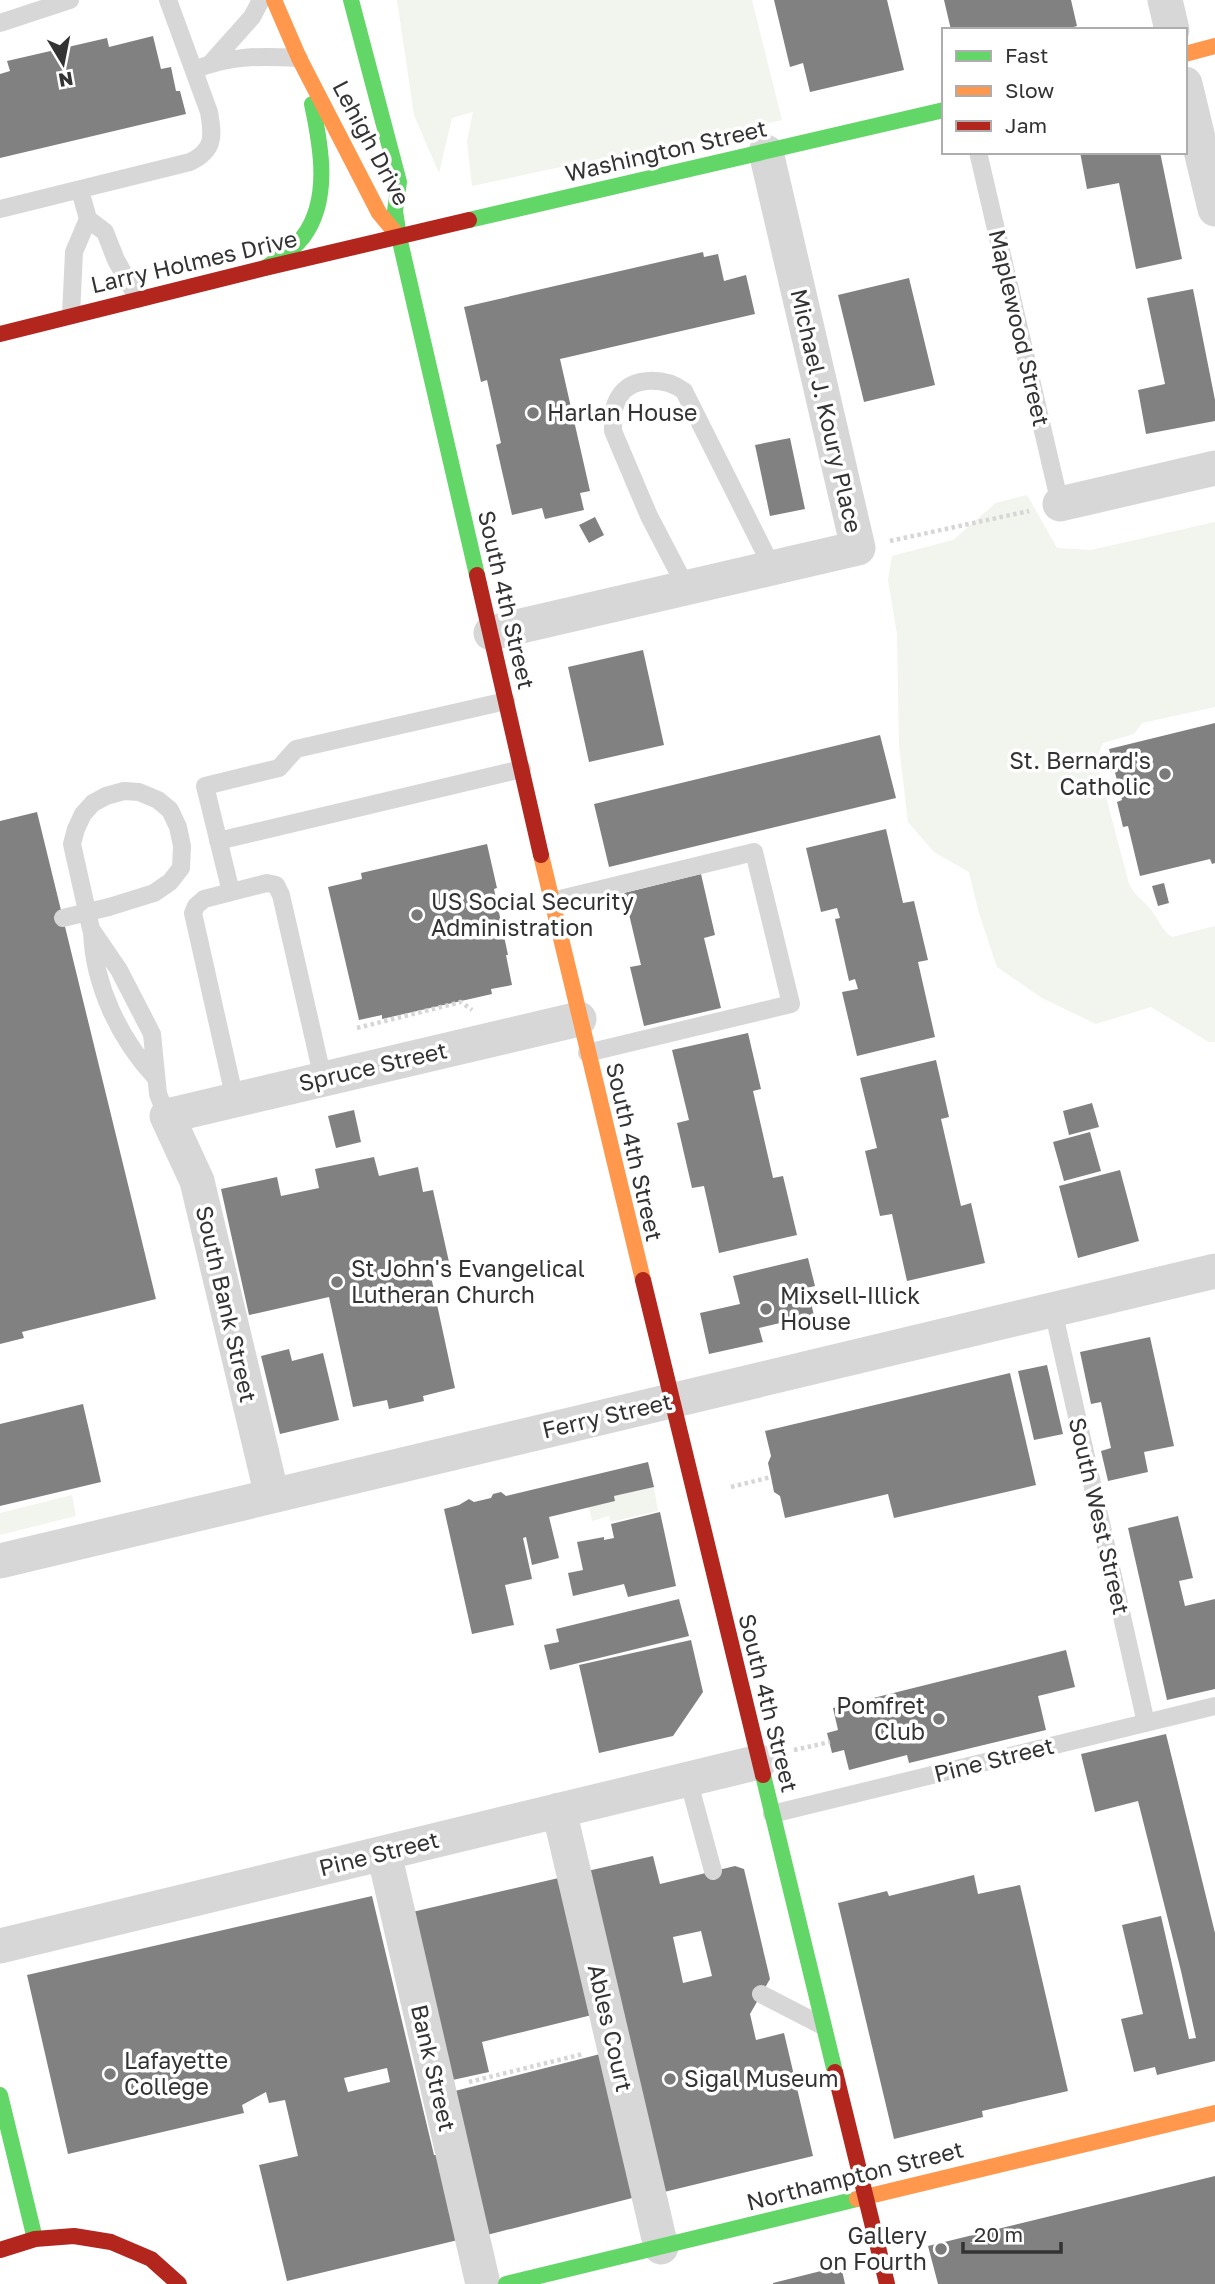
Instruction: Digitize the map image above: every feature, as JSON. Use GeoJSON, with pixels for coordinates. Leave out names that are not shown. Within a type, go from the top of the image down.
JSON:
{"type":"FeatureCollection","features":[{"type":"Feature","properties":{"kind":"street","name":"Lehigh Drive"},"geometry":{"type":"LineString","coordinates":[[274,0],[299,58],[379,213],[400,237]]}},
{"type":"Feature","properties":{"kind":"street","name":"Lehigh Drive"},"geometry":{"type":"LineString","coordinates":[[351,0],[399,182],[395,211],[400,237]]}},
{"type":"Feature","properties":{"kind":"street"},"geometry":{"type":"LineString","coordinates":[[1165,0],[1172,28]]}},
{"type":"Feature","properties":{"kind":"street"},"geometry":{"type":"LineString","coordinates":[[1187,53],[1215,46]]}},
{"type":"Feature","properties":{"kind":"street"},"geometry":{"type":"LineString","coordinates":[[265,268],[306,233],[316,210],[320,183],[317,127],[299,58]]}},
{"type":"Feature","properties":{"kind":"street"},"geometry":{"type":"LineString","coordinates":[[1187,92],[1215,209]]}},
{"type":"Feature","properties":{"kind":"street","name":"Washington Street"},"geometry":{"type":"LineString","coordinates":[[400,237],[942,110]]}},
{"type":"Feature","properties":{"kind":"street","name":"Michael J. Koury Place"},"geometry":{"type":"LineString","coordinates":[[491,633],[858,548],[766,152]]}},
{"type":"Feature","properties":{"kind":"street","name":"Larry Holmes Drive"},"geometry":{"type":"LineString","coordinates":[[0,334],[400,237]]}},
{"type":"Feature","properties":{"kind":"street","name":"South 4th Street"},"geometry":{"type":"LineString","coordinates":[[400,237],[587,1053],[887,2284]]}},
{"type":"Feature","properties":{"kind":"street"},"geometry":{"type":"LineString","coordinates":[[1060,504],[1215,468]]}},
{"type":"Feature","properties":{"kind":"street","name":"Spruce Street"},"geometry":{"type":"LineString","coordinates":[[167,1116],[579,1019]]}},
{"type":"Feature","properties":{"kind":"street","name":"South Bank Street"},"geometry":{"type":"LineString","coordinates":[[167,1116],[197,1181],[272,1496]]}},
{"type":"Feature","properties":{"kind":"street","name":"Ferry Street"},"geometry":{"type":"LineString","coordinates":[[0,1561],[1215,1271]]}},
{"type":"Feature","properties":{"kind":"street","name":"Pine Street"},"geometry":{"type":"LineString","coordinates":[[0,1946],[759,1762]]}},
{"type":"Feature","properties":{"kind":"street","name":"Ables Court"},"geometry":{"type":"LineString","coordinates":[[559,1810],[661,2247]]}},
{"type":"Feature","properties":{"kind":"street","name":"Bank Street"},"geometry":{"type":"LineString","coordinates":[[384,1853],[483,2284]]}},
{"type":"Feature","properties":{"kind":"street"},"geometry":{"type":"LineString","coordinates":[[0,2095],[35,2239]]}},
{"type":"Feature","properties":{"kind":"street","name":"Northampton Street"},"geometry":{"type":"LineString","coordinates":[[506,2284],[1215,2113]]}},
{"type":"Feature","properties":{"kind":"street"},"geometry":{"type":"LineString","coordinates":[[0,2250],[35,2239],[74,2236],[111,2242],[151,2259],[179,2284]]}},
{"type":"Feature","properties":{"kind":"lane"},"geometry":{"type":"LineString","coordinates":[[0,23],[70,0]]}},
{"type":"Feature","properties":{"kind":"lane"},"geometry":{"type":"LineString","coordinates":[[0,209],[190,162],[201,157],[208,149],[212,131],[209,112],[168,0]]}},
{"type":"Feature","properties":{"kind":"lane"},"geometry":{"type":"LineString","coordinates":[[211,63],[252,17],[261,0]]}},
{"type":"Feature","properties":{"kind":"lane"},"geometry":{"type":"LineString","coordinates":[[194,70],[211,63],[255,55],[299,58]]}},
{"type":"Feature","properties":{"kind":"lane","name":"Maplewood Street"},"geometry":{"type":"LineString","coordinates":[[978,154],[1060,504]]}},
{"type":"Feature","properties":{"kind":"lane"},"geometry":{"type":"LineString","coordinates":[[80,190],[88,219],[105,232],[116,260],[138,299]]}},
{"type":"Feature","properties":{"kind":"lane"},"geometry":{"type":"LineString","coordinates":[[72,315],[74,252],[88,219]]}},
{"type":"Feature","properties":{"kind":"lane"},"geometry":{"type":"LineString","coordinates":[[687,587],[655,527],[616,443],[613,430],[614,407],[621,393],[631,386],[662,380],[673,383],[684,391],[772,567]]}},
{"type":"Feature","properties":{"kind":"lane"},"geometry":{"type":"LineString","coordinates":[[231,892],[205,786],[279,768],[296,749],[506,701]]}},
{"type":"Feature","properties":{"kind":"lane"},"geometry":{"type":"LineString","coordinates":[[218,841],[522,769]]}},
{"type":"Feature","properties":{"kind":"lane"},"geometry":{"type":"LineString","coordinates":[[63,918],[109,907],[154,893],[170,883],[181,868],[182,846],[178,827],[170,810],[158,800],[139,792],[124,791],[106,796],[88,809],[76,829],[72,844],[92,929],[95,968],[100,984],[126,1039],[138,1059],[155,1077]]}},
{"type":"Feature","properties":{"kind":"lane"},"geometry":{"type":"LineString","coordinates":[[552,901],[754,852],[791,1004],[587,1053]]}},
{"type":"Feature","properties":{"kind":"lane"},"geometry":{"type":"LineString","coordinates":[[235,1100],[193,913],[196,906],[204,900],[267,883],[276,885],[281,895],[323,1079]]}},
{"type":"Feature","properties":{"kind":"lane"},"geometry":{"type":"LineString","coordinates":[[92,929],[119,970],[152,1034],[158,1094],[167,1116]]}},
{"type":"Feature","properties":{"kind":"lane","name":"South West Street"},"geometry":{"type":"LineString","coordinates":[[1053,1310],[1146,1723]]}},
{"type":"Feature","properties":{"kind":"lane","name":"Pine Street"},"geometry":{"type":"LineString","coordinates":[[772,1814],[1215,1706]]}},
{"type":"Feature","properties":{"kind":"lane"},"geometry":{"type":"LineString","coordinates":[[688,1779],[713,1871]]}},
{"type":"Feature","properties":{"kind":"lane"},"geometry":{"type":"LineString","coordinates":[[761,1994],[824,2027]]}},
{"type":"Feature","properties":{"kind":"path"},"geometry":{"type":"LineString","coordinates":[[858,548],[1060,504]]}},
{"type":"Feature","properties":{"kind":"path"},"geometry":{"type":"LineString","coordinates":[[357,1028],[461,1002],[481,1017]]}},
{"type":"Feature","properties":{"kind":"path"},"geometry":{"type":"LineString","coordinates":[[731,1487],[771,1477]]}},
{"type":"Feature","properties":{"kind":"path"},"geometry":{"type":"LineString","coordinates":[[793,1750],[830,1742]]}},
{"type":"Feature","properties":{"kind":"path"},"geometry":{"type":"LineString","coordinates":[[438,2090],[615,2047]]}},
{"type":"Feature","properties":{"kind":"shaded area"},"geometry":{"type":"Polygon","coordinates":[[[397,0],[752,0],[782,120],[472,186],[467,141],[473,112],[452,118],[439,173],[414,115],[397,0]]]}},
{"type":"Feature","properties":{"kind":"shaded area"},"geometry":{"type":"Polygon","coordinates":[[[1027,495],[1057,548],[1091,550],[1215,522],[1215,707],[1142,723],[1134,734],[1103,743],[1096,759],[1129,884],[1135,893],[1172,937],[1215,926],[1215,1042],[1209,1042],[1151,1007],[1096,1024],[1042,998],[997,967],[978,910],[969,872],[934,852],[908,822],[899,746],[897,634],[888,580],[892,556],[953,540],[996,503],[1027,495]]]}},
{"type":"Feature","properties":{"kind":"shaded area"},"geometry":{"type":"Polygon","coordinates":[[[654,1487],[658,1511],[611,1522],[609,1516],[592,1521],[589,1507],[614,1501],[614,1496],[654,1487]]]}},
{"type":"Feature","properties":{"kind":"shaded area"},"geometry":{"type":"Polygon","coordinates":[[[72,1495],[76,1516],[0,1535],[0,1513],[72,1495]]]}},
{"type":"Feature","properties":{"kind":"building"},"geometry":{"type":"Polygon","coordinates":[[[774,0],[887,0],[904,70],[810,92],[803,63],[790,67],[774,0]]]}},
{"type":"Feature","properties":{"kind":"building"},"geometry":{"type":"Polygon","coordinates":[[[944,0],[1071,0],[1077,26],[1070,28],[951,28],[944,0]]]}},
{"type":"Feature","properties":{"kind":"building"},"geometry":{"type":"Polygon","coordinates":[[[153,36],[161,69],[171,67],[176,91],[180,91],[186,114],[0,158],[0,74],[10,71],[7,61],[107,38],[109,47],[153,36]]]}},
{"type":"Feature","properties":{"kind":"building"},"geometry":{"type":"Polygon","coordinates":[[[1080,154],[1160,154],[1182,259],[1136,269],[1119,183],[1087,189],[1080,154]]]}},
{"type":"Feature","properties":{"kind":"building","name":"Harlan House"},"geometry":{"type":"Polygon","coordinates":[[[703,252],[704,257],[718,254],[724,281],[746,275],[755,314],[560,359],[590,491],[580,493],[584,510],[545,519],[542,508],[512,515],[496,445],[501,443],[487,380],[481,382],[464,307],[703,252]]]}},
{"type":"Feature","properties":{"kind":"building"},"geometry":{"type":"Polygon","coordinates":[[[909,278],[935,385],[864,402],[838,295],[909,278]]]}},
{"type":"Feature","properties":{"kind":"building"},"geometry":{"type":"Polygon","coordinates":[[[1193,289],[1215,400],[1215,421],[1146,434],[1138,390],[1165,384],[1147,298],[1193,289]]]}},
{"type":"Feature","properties":{"kind":"building"},"geometry":{"type":"Polygon","coordinates":[[[790,438],[805,509],[770,516],[755,445],[790,438]]]}},
{"type":"Feature","properties":{"kind":"building"},"geometry":{"type":"Polygon","coordinates":[[[595,517],[604,535],[589,543],[579,525],[595,517]]]}},
{"type":"Feature","properties":{"kind":"building"},"geometry":{"type":"Polygon","coordinates":[[[643,650],[664,745],[589,762],[568,667],[643,650]]]}},
{"type":"Feature","properties":{"kind":"building","name":"St. Bernard's Catholic"},"geometry":{"type":"Polygon","coordinates":[[[1215,723],[1215,863],[1212,864],[1210,859],[1140,876],[1128,826],[1123,827],[1117,802],[1122,800],[1109,749],[1215,723]]]}},
{"type":"Feature","properties":{"kind":"building"},"geometry":{"type":"Polygon","coordinates":[[[880,735],[896,798],[609,867],[594,804],[880,735]]]}},
{"type":"Feature","properties":{"kind":"building"},"geometry":{"type":"Polygon","coordinates":[[[37,812],[156,1299],[22,1332],[24,1338],[0,1344],[0,821],[37,812]]]}},
{"type":"Feature","properties":{"kind":"building"},"geometry":{"type":"Polygon","coordinates":[[[886,829],[903,903],[914,901],[928,960],[918,962],[935,1037],[857,1056],[842,992],[858,989],[855,979],[849,981],[835,919],[840,918],[837,908],[821,912],[806,848],[886,829]]]}},
{"type":"Feature","properties":{"kind":"building","name":"US Social Security Administration"},"geometry":{"type":"Polygon","coordinates":[[[487,844],[497,888],[494,889],[512,985],[491,989],[492,994],[382,1019],[382,1015],[359,1020],[328,887],[362,879],[361,873],[487,844]]]}},
{"type":"Feature","properties":{"kind":"building"},"geometry":{"type":"Polygon","coordinates":[[[701,874],[715,935],[704,938],[721,1008],[644,1026],[630,967],[641,965],[624,893],[701,874]]]}},
{"type":"Feature","properties":{"kind":"building"},"geometry":{"type":"Polygon","coordinates":[[[1164,883],[1169,903],[1158,906],[1152,886],[1164,883]]]}},
{"type":"Feature","properties":{"kind":"building"},"geometry":{"type":"Polygon","coordinates":[[[748,1033],[761,1089],[753,1091],[773,1178],[783,1176],[797,1235],[719,1253],[704,1186],[692,1188],[677,1123],[689,1120],[672,1050],[748,1033]]]}},
{"type":"Feature","properties":{"kind":"building"},"geometry":{"type":"Polygon","coordinates":[[[936,1060],[949,1117],[941,1119],[961,1206],[971,1203],[985,1263],[907,1281],[892,1214],[880,1216],[865,1151],[877,1148],[860,1078],[936,1060]]]}},
{"type":"Feature","properties":{"kind":"building"},"geometry":{"type":"Polygon","coordinates":[[[1092,1103],[1099,1127],[1069,1135],[1063,1111],[1092,1103]]]}},
{"type":"Feature","properties":{"kind":"building"},"geometry":{"type":"Polygon","coordinates":[[[354,1110],[361,1142],[336,1148],[328,1116],[354,1110]]]}},
{"type":"Feature","properties":{"kind":"building"},"geometry":{"type":"Polygon","coordinates":[[[1090,1132],[1101,1171],[1064,1181],[1053,1142],[1090,1132]]]}},
{"type":"Feature","properties":{"kind":"building","name":"St John's Evangelical Lutheran Church"},"geometry":{"type":"Polygon","coordinates":[[[374,1157],[379,1176],[418,1167],[423,1192],[433,1190],[449,1262],[429,1267],[455,1388],[423,1396],[424,1401],[389,1409],[387,1400],[353,1407],[329,1297],[249,1315],[221,1189],[277,1177],[281,1196],[319,1188],[315,1169],[374,1157]]]}},
{"type":"Feature","properties":{"kind":"building"},"geometry":{"type":"Polygon","coordinates":[[[1120,1170],[1139,1241],[1078,1258],[1059,1186],[1120,1170]]]}},
{"type":"Feature","properties":{"kind":"building","name":"Mixsell-Illick House"},"geometry":{"type":"Polygon","coordinates":[[[808,1258],[815,1286],[807,1288],[814,1315],[759,1328],[763,1342],[709,1354],[700,1313],[740,1304],[733,1276],[808,1258]]]}},
{"type":"Feature","properties":{"kind":"building"},"geometry":{"type":"Polygon","coordinates":[[[1150,1337],[1174,1446],[1144,1452],[1148,1472],[1108,1481],[1101,1451],[1111,1448],[1101,1402],[1091,1404],[1080,1352],[1150,1337]]]}},
{"type":"Feature","properties":{"kind":"building"},"geometry":{"type":"Polygon","coordinates":[[[289,1349],[292,1361],[323,1353],[339,1420],[280,1434],[261,1356],[289,1349]]]}},
{"type":"Feature","properties":{"kind":"building"},"geometry":{"type":"Polygon","coordinates":[[[1047,1365],[1063,1434],[1034,1440],[1018,1371],[1047,1365]]]}},
{"type":"Feature","properties":{"kind":"building"},"geometry":{"type":"Polygon","coordinates":[[[1010,1373],[1036,1485],[894,1518],[888,1494],[785,1518],[780,1496],[774,1492],[768,1463],[771,1456],[765,1431],[1010,1373]]]}},
{"type":"Feature","properties":{"kind":"building"},"geometry":{"type":"Polygon","coordinates":[[[83,1404],[101,1482],[0,1506],[0,1424],[83,1404]]]}},
{"type":"Feature","properties":{"kind":"building"},"geometry":{"type":"Polygon","coordinates":[[[648,1462],[654,1487],[614,1496],[615,1501],[549,1517],[559,1558],[532,1565],[526,1537],[523,1538],[532,1579],[505,1585],[514,1625],[472,1634],[444,1509],[469,1499],[474,1502],[491,1498],[493,1494],[501,1492],[506,1496],[648,1462]]]}},
{"type":"Feature","properties":{"kind":"building"},"geometry":{"type":"Polygon","coordinates":[[[660,1512],[676,1586],[628,1597],[624,1584],[573,1596],[568,1573],[583,1570],[577,1542],[614,1538],[611,1524],[660,1512]]]}},
{"type":"Feature","properties":{"kind":"building"},"geometry":{"type":"Polygon","coordinates":[[[1178,1516],[1193,1578],[1179,1581],[1185,1606],[1215,1599],[1215,1689],[1167,1700],[1128,1528],[1178,1516]]]}},
{"type":"Feature","properties":{"kind":"building"},"geometry":{"type":"Polygon","coordinates":[[[679,1599],[689,1636],[550,1670],[544,1645],[559,1642],[556,1629],[679,1599]]]}},
{"type":"Feature","properties":{"kind":"building"},"geometry":{"type":"Polygon","coordinates":[[[691,1640],[703,1692],[673,1736],[599,1753],[579,1665],[691,1640]]]}},
{"type":"Feature","properties":{"kind":"building","name":"Pomfret Club"},"geometry":{"type":"Polygon","coordinates":[[[1066,1650],[1075,1687],[1038,1696],[1046,1730],[909,1763],[907,1755],[849,1770],[844,1750],[832,1753],[827,1733],[838,1730],[833,1708],[1066,1650]]]}},
{"type":"Feature","properties":{"kind":"building"},"geometry":{"type":"Polygon","coordinates":[[[1166,1734],[1215,1933],[1215,2061],[1157,2075],[1155,2067],[1134,2072],[1121,2019],[1143,2014],[1122,1925],[1161,1916],[1189,2039],[1196,2038],[1181,1971],[1138,1801],[1095,1812],[1081,1754],[1166,1734]]]}},
{"type":"Feature","properties":{"kind":"building"},"geometry":{"type":"Polygon","coordinates":[[[653,1856],[660,1884],[735,1866],[744,1869],[770,1979],[750,2014],[756,2040],[784,2033],[813,2156],[660,2193],[583,1872],[653,1856]],[[701,1931],[673,1937],[683,1983],[712,1976],[701,1931]]]}},
{"type":"Feature","properties":{"kind":"building"},"geometry":{"type":"Polygon","coordinates":[[[974,1875],[978,1894],[1020,1885],[1068,2091],[982,2111],[983,2117],[894,2139],[838,1903],[887,1891],[889,1896],[974,1875]]]}},
{"type":"Feature","properties":{"kind":"building"},"geometry":{"type":"Polygon","coordinates":[[[563,1877],[596,2014],[482,2042],[489,2072],[448,2081],[408,1913],[563,1877]]]}},
{"type":"Feature","properties":{"kind":"building"},"geometry":{"type":"Polygon","coordinates":[[[372,1896],[434,2155],[438,2155],[458,2240],[287,2281],[259,2165],[298,2156],[285,2100],[269,2103],[266,2092],[242,2105],[244,2113],[68,2154],[27,1975],[372,1896]],[[387,2068],[344,2078],[348,2092],[390,2082],[387,2068]]]}},
{"type":"Feature","properties":{"kind":"building"},"geometry":{"type":"Polygon","coordinates":[[[608,2052],[644,2195],[483,2236],[451,2092],[608,2052]]]}},
{"type":"Feature","properties":{"kind":"building"},"geometry":{"type":"Polygon","coordinates":[[[1215,2176],[1215,2284],[938,2284],[928,2246],[1215,2176]]]}},
{"type":"Feature","properties":{"kind":"building"},"geometry":{"type":"Polygon","coordinates":[[[841,2266],[845,2284],[773,2284],[773,2283],[841,2266]]]}},
{"type":"Feature","properties":{"kind":"traffic: fast"},"geometry":{"type":"LineString","coordinates":[[351,0],[399,182],[395,211],[399,237],[477,575]]}},
{"type":"Feature","properties":{"kind":"traffic: fast"},"geometry":{"type":"LineString","coordinates":[[265,268],[299,242],[312,222],[317,207],[321,172],[312,104]]}},
{"type":"Feature","properties":{"kind":"traffic: fast"},"geometry":{"type":"LineString","coordinates":[[469,220],[942,110]]}},
{"type":"Feature","properties":{"kind":"traffic: fast"},"geometry":{"type":"LineString","coordinates":[[763,1775],[835,2072]]}},
{"type":"Feature","properties":{"kind":"traffic: fast"},"geometry":{"type":"LineString","coordinates":[[0,2095],[35,2239]]}},
{"type":"Feature","properties":{"kind":"traffic: fast"},"geometry":{"type":"LineString","coordinates":[[506,2284],[857,2199]]}},
{"type":"Feature","properties":{"kind":"traffic: slow"},"geometry":{"type":"LineString","coordinates":[[274,0],[299,58],[379,213],[399,237]]}},
{"type":"Feature","properties":{"kind":"traffic: slow"},"geometry":{"type":"LineString","coordinates":[[1187,53],[1215,46]]}},
{"type":"Feature","properties":{"kind":"traffic: slow"},"geometry":{"type":"LineString","coordinates":[[541,855],[643,1280]]}},
{"type":"Feature","properties":{"kind":"traffic: slow"},"geometry":{"type":"LineString","coordinates":[[857,2199],[1215,2113]]}},
{"type":"Feature","properties":{"kind":"traffic: jam"},"geometry":{"type":"LineString","coordinates":[[0,334],[469,220]]}},
{"type":"Feature","properties":{"kind":"traffic: jam"},"geometry":{"type":"LineString","coordinates":[[477,575],[541,855]]}},
{"type":"Feature","properties":{"kind":"traffic: jam"},"geometry":{"type":"LineString","coordinates":[[643,1280],[763,1775]]}},
{"type":"Feature","properties":{"kind":"traffic: jam"},"geometry":{"type":"LineString","coordinates":[[835,2072],[887,2284]]}},
{"type":"Feature","properties":{"kind":"traffic: jam"},"geometry":{"type":"LineString","coordinates":[[0,2250],[35,2239],[74,2236],[111,2242],[151,2259],[179,2284]]}},
{"type":"Feature","properties":{"kind":"place","name":"Harlan House"},"geometry":{"type":"Point","coordinates":[533,413]}},
{"type":"Feature","properties":{"kind":"place","name":"St. Bernard's Catholic"},"geometry":{"type":"Point","coordinates":[1165,774]}},
{"type":"Feature","properties":{"kind":"place","name":"US Social Security Administration"},"geometry":{"type":"Point","coordinates":[417,915]}},
{"type":"Feature","properties":{"kind":"place","name":"St John's Evangelical Lutheran Church"},"geometry":{"type":"Point","coordinates":[337,1282]}},
{"type":"Feature","properties":{"kind":"place","name":"Mixsell-Illick House"},"geometry":{"type":"Point","coordinates":[766,1309]}},
{"type":"Feature","properties":{"kind":"place","name":"Pomfret Club"},"geometry":{"type":"Point","coordinates":[939,1719]}},
{"type":"Feature","properties":{"kind":"place","name":"Lafayette College"},"geometry":{"type":"Point","coordinates":[110,2074]}},
{"type":"Feature","properties":{"kind":"place","name":"Sigal Museum"},"geometry":{"type":"Point","coordinates":[670,2079]}},
{"type":"Feature","properties":{"kind":"place","name":"Gallery on Fourth"},"geometry":{"type":"Point","coordinates":[941,2249]}}]}
